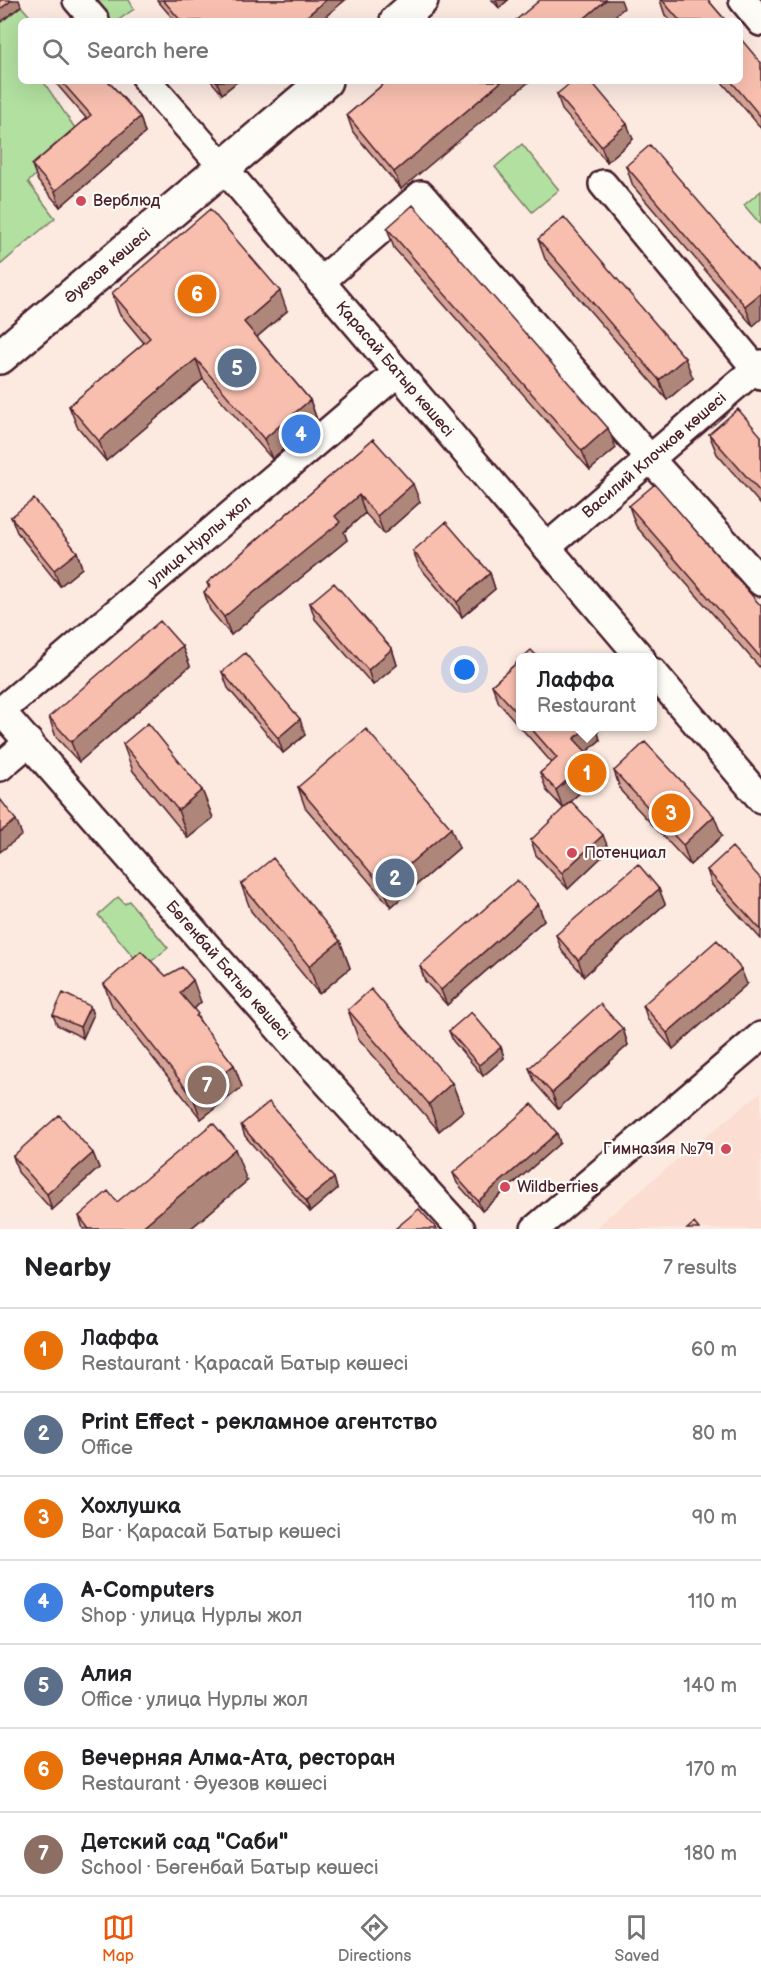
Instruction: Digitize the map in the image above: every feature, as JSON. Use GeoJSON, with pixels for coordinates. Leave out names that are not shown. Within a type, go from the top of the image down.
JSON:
{"type":"FeatureCollection","features":[{"type":"Feature","properties":{"kind":"main road"},"geometry":{"type":"LineString","coordinates":[[400,18],[421,0]]}},
{"type":"Feature","properties":{"kind":"main road","name":"Әуезов көшесі"},"geometry":{"type":"LineString","coordinates":[[0,357],[321,84]]}},
{"type":"Feature","properties":{"kind":"street"},"geometry":{"type":"LineString","coordinates":[[77,0],[92,18]]}},
{"type":"Feature","properties":{"kind":"street"},"geometry":{"type":"LineString","coordinates":[[743,0],[761,22]]}},
{"type":"Feature","properties":{"kind":"street","name":"Қарасай Батыр көшесі"},"geometry":{"type":"LineString","coordinates":[[150,84],[638,653]]}},
{"type":"Feature","properties":{"kind":"street"},"geometry":{"type":"LineString","coordinates":[[603,184],[759,369]]}},
{"type":"Feature","properties":{"kind":"street"},"geometry":{"type":"LineString","coordinates":[[321,282],[421,195],[651,460],[761,582]]}},
{"type":"Feature","properties":{"kind":"street","name":"Василий Клочков көшесі"},"geometry":{"type":"LineString","coordinates":[[547,547],[759,369]]}},
{"type":"Feature","properties":{"kind":"street","name":"улица Нурлы жол"},"geometry":{"type":"LineString","coordinates":[[0,710],[398,372]]}},
{"type":"Feature","properties":{"kind":"street"},"geometry":{"type":"LineString","coordinates":[[657,677],[761,799]]}},
{"type":"Feature","properties":{"kind":"street","name":"Бөгенбай Батыр көшесі"},"geometry":{"type":"LineString","coordinates":[[0,710],[303,1056],[461,1229]]}},
{"type":"Feature","properties":{"kind":"street"},"geometry":{"type":"LineString","coordinates":[[0,767],[28,742]]}},
{"type":"Feature","properties":{"kind":"street"},"geometry":{"type":"LineString","coordinates":[[536,1229],[761,1036]]}},
{"type":"Feature","properties":{"kind":"shaded area","name":"Гимназия №79"},"geometry":{"type":"Polygon","coordinates":[[[761,1092],[761,1229],[594,1229],[668,1167],[761,1092]]]}},
{"type":"Feature","properties":{"kind":"green space"},"geometry":{"type":"Polygon","coordinates":[[[93,0],[129,0],[134,9],[121,18],[108,18],[93,0]]]}},
{"type":"Feature","properties":{"kind":"green space"},"geometry":{"type":"Polygon","coordinates":[[[21,6],[31,18],[18,18],[18,84],[45,84],[79,134],[28,182],[55,218],[0,265],[0,22],[21,6]]]}},
{"type":"Feature","properties":{"kind":"green space"},"geometry":{"type":"Polygon","coordinates":[[[522,144],[559,190],[532,212],[495,167],[522,144]]]}},
{"type":"Feature","properties":{"kind":"green space"},"geometry":{"type":"Polygon","coordinates":[[[761,191],[761,225],[744,205],[761,191]]]}},
{"type":"Feature","properties":{"kind":"green space"},"geometry":{"type":"Polygon","coordinates":[[[118,897],[125,904],[129,901],[168,948],[143,968],[98,915],[118,897]]]}},
{"type":"Feature","properties":{"kind":"building"},"geometry":{"type":"Polygon","coordinates":[[[0,0],[12,0],[0,9],[0,0]]]}},
{"type":"Feature","properties":{"kind":"building"},"geometry":{"type":"Polygon","coordinates":[[[163,0],[326,0],[305,18],[178,18],[163,0]]]}},
{"type":"Feature","properties":{"kind":"building"},"geometry":{"type":"Polygon","coordinates":[[[540,0],[606,0],[585,18],[519,18],[540,0]]]}},
{"type":"Feature","properties":{"kind":"building"},"geometry":{"type":"Polygon","coordinates":[[[662,0],[708,0],[723,18],[677,18],[662,0]]]}},
{"type":"Feature","properties":{"kind":"building"},"geometry":{"type":"Polygon","coordinates":[[[743,42],[761,63],[761,117],[734,84],[743,84],[743,42]]]}},
{"type":"Feature","properties":{"kind":"building"},"geometry":{"type":"Polygon","coordinates":[[[64,84],[111,84],[140,117],[55,191],[32,165],[91,115],[64,84]]]}},
{"type":"Feature","properties":{"kind":"building"},"geometry":{"type":"Polygon","coordinates":[[[383,84],[498,84],[394,172],[347,115],[383,84]]]}},
{"type":"Feature","properties":{"kind":"building"},"geometry":{"type":"Polygon","coordinates":[[[569,84],[594,84],[627,124],[601,146],[557,94],[569,84]]]}},
{"type":"Feature","properties":{"kind":"building"},"geometry":{"type":"Polygon","coordinates":[[[650,145],[761,274],[761,293],[745,306],[626,166],[650,145]]]}},
{"type":"Feature","properties":{"kind":"building"},"geometry":{"type":"Polygon","coordinates":[[[413,205],[608,428],[582,451],[387,228],[413,205]]]}},
{"type":"Feature","properties":{"kind":"building"},"geometry":{"type":"Polygon","coordinates":[[[210,209],[280,291],[244,322],[310,400],[264,439],[196,359],[99,441],[69,406],[150,338],[112,293],[210,209]]]}},
{"type":"Feature","properties":{"kind":"building"},"geometry":{"type":"Polygon","coordinates":[[[564,217],[685,358],[659,380],[538,239],[564,217]]]}},
{"type":"Feature","properties":{"kind":"building"},"geometry":{"type":"Polygon","coordinates":[[[738,409],[761,436],[761,493],[709,434],[738,409]]]}},
{"type":"Feature","properties":{"kind":"building"},"geometry":{"type":"Polygon","coordinates":[[[373,439],[413,484],[377,516],[359,495],[335,516],[340,522],[224,617],[204,592],[210,586],[207,583],[373,439]]]}},
{"type":"Feature","properties":{"kind":"building"},"geometry":{"type":"Polygon","coordinates":[[[655,484],[761,606],[761,658],[629,506],[655,484]]]}},
{"type":"Feature","properties":{"kind":"building"},"geometry":{"type":"Polygon","coordinates":[[[34,499],[77,552],[54,570],[11,517],[34,499]]]}},
{"type":"Feature","properties":{"kind":"building"},"geometry":{"type":"Polygon","coordinates":[[[446,522],[490,573],[457,602],[413,551],[446,522]]]}},
{"type":"Feature","properties":{"kind":"building"},"geometry":{"type":"Polygon","coordinates":[[[334,583],[392,649],[368,670],[310,603],[334,583]]]}},
{"type":"Feature","properties":{"kind":"building"},"geometry":{"type":"Polygon","coordinates":[[[160,621],[182,646],[71,742],[49,717],[160,621]]]}},
{"type":"Feature","properties":{"kind":"building"},"geometry":{"type":"Polygon","coordinates":[[[245,653],[300,719],[278,738],[222,672],[245,653]]]}},
{"type":"Feature","properties":{"kind":"building"},"geometry":{"type":"Polygon","coordinates":[[[516,663],[516,711],[492,685],[516,663]]]}},
{"type":"Feature","properties":{"kind":"building"},"geometry":{"type":"Polygon","coordinates":[[[148,723],[202,790],[178,810],[123,744],[148,723]]]}},
{"type":"Feature","properties":{"kind":"building"},"geometry":{"type":"Polygon","coordinates":[[[366,729],[451,828],[383,887],[298,787],[366,729]]]}},
{"type":"Feature","properties":{"kind":"building"},"geometry":{"type":"Polygon","coordinates":[[[533,731],[583,731],[574,739],[592,758],[556,790],[540,773],[557,758],[533,731]]]}},
{"type":"Feature","properties":{"kind":"building"},"geometry":{"type":"Polygon","coordinates":[[[645,742],[714,816],[683,845],[614,771],[645,742]]]}},
{"type":"Feature","properties":{"kind":"building"},"geometry":{"type":"Polygon","coordinates":[[[0,799],[16,820],[0,832],[0,799]]]}},
{"type":"Feature","properties":{"kind":"building"},"geometry":{"type":"Polygon","coordinates":[[[571,801],[603,835],[562,873],[531,840],[571,801]]]}},
{"type":"Feature","properties":{"kind":"building"},"geometry":{"type":"Polygon","coordinates":[[[732,847],[761,879],[761,930],[707,870],[732,847]]]}},
{"type":"Feature","properties":{"kind":"building"},"geometry":{"type":"Polygon","coordinates":[[[273,858],[340,941],[309,966],[241,884],[273,858]]]}},
{"type":"Feature","properties":{"kind":"building"},"geometry":{"type":"Polygon","coordinates":[[[638,864],[659,889],[578,960],[556,935],[638,864]]]}},
{"type":"Feature","properties":{"kind":"building"},"geometry":{"type":"Polygon","coordinates":[[[517,880],[538,904],[441,990],[420,966],[517,880]]]}},
{"type":"Feature","properties":{"kind":"building"},"geometry":{"type":"Polygon","coordinates":[[[717,940],[741,969],[667,1033],[643,1005],[717,940]]]}},
{"type":"Feature","properties":{"kind":"building"},"geometry":{"type":"Polygon","coordinates":[[[141,951],[166,976],[182,967],[193,980],[180,993],[198,1014],[196,1016],[234,1065],[193,1097],[104,984],[141,951]]]}},
{"type":"Feature","properties":{"kind":"building"},"geometry":{"type":"Polygon","coordinates":[[[371,989],[452,1083],[429,1104],[348,1010],[371,989]]]}},
{"type":"Feature","properties":{"kind":"building"},"geometry":{"type":"Polygon","coordinates":[[[63,993],[90,1006],[80,1027],[53,1015],[63,993]]]}},
{"type":"Feature","properties":{"kind":"building"},"geometry":{"type":"Polygon","coordinates":[[[600,1004],[623,1029],[552,1093],[529,1068],[600,1004]]]}},
{"type":"Feature","properties":{"kind":"building"},"geometry":{"type":"Polygon","coordinates":[[[471,1012],[501,1047],[479,1065],[449,1031],[471,1012]]]}},
{"type":"Feature","properties":{"kind":"building"},"geometry":{"type":"Polygon","coordinates":[[[269,1102],[334,1178],[306,1201],[241,1125],[269,1102]]]}},
{"type":"Feature","properties":{"kind":"building"},"geometry":{"type":"Polygon","coordinates":[[[532,1104],[557,1133],[478,1201],[453,1173],[532,1104]]]}},
{"type":"Feature","properties":{"kind":"building"},"geometry":{"type":"Polygon","coordinates":[[[59,1115],[93,1153],[47,1194],[13,1156],[59,1115]]]}},
{"type":"Feature","properties":{"kind":"building"},"geometry":{"type":"Polygon","coordinates":[[[213,1123],[235,1149],[140,1229],[89,1229],[79,1216],[108,1191],[117,1202],[213,1123]]]}},
{"type":"Feature","properties":{"kind":"building"},"geometry":{"type":"Polygon","coordinates":[[[419,1209],[437,1229],[395,1229],[419,1209]]]}},
{"type":"Feature","properties":{"kind":"building"},"geometry":{"type":"Polygon","coordinates":[[[694,1223],[699,1229],[687,1229],[694,1223]]]}},
{"type":"Feature","properties":{"kind":"place","name":"Верблюд"},"geometry":{"type":"Point","coordinates":[81,201]}},
{"type":"Feature","properties":{"kind":"place","name":"Вечерняя Алма-Ата, ресторан"},"geometry":{"type":"Point","coordinates":[197,294]}},
{"type":"Feature","properties":{"kind":"place","name":"Алия"},"geometry":{"type":"Point","coordinates":[237,368]}},
{"type":"Feature","properties":{"kind":"place","name":"A-Computers"},"geometry":{"type":"Point","coordinates":[301,434]}},
{"type":"Feature","properties":{"kind":"place","name":"Лаффа"},"geometry":{"type":"Point","coordinates":[587,773]}},
{"type":"Feature","properties":{"kind":"place","name":"Хохлушка"},"geometry":{"type":"Point","coordinates":[671,813]}},
{"type":"Feature","properties":{"kind":"place","name":"Потенциал"},"geometry":{"type":"Point","coordinates":[572,853]}},
{"type":"Feature","properties":{"kind":"place","name":"Print Effect - рекламное агентство"},"geometry":{"type":"Point","coordinates":[395,878]}},
{"type":"Feature","properties":{"kind":"place","name":"Детский сад \"Саби\""},"geometry":{"type":"Point","coordinates":[207,1085]}},
{"type":"Feature","properties":{"kind":"place","name":"Гимназия №79"},"geometry":{"type":"Point","coordinates":[726,1149]}},
{"type":"Feature","properties":{"kind":"place","name":"Wildberries"},"geometry":{"type":"Point","coordinates":[505,1187]}}]}
